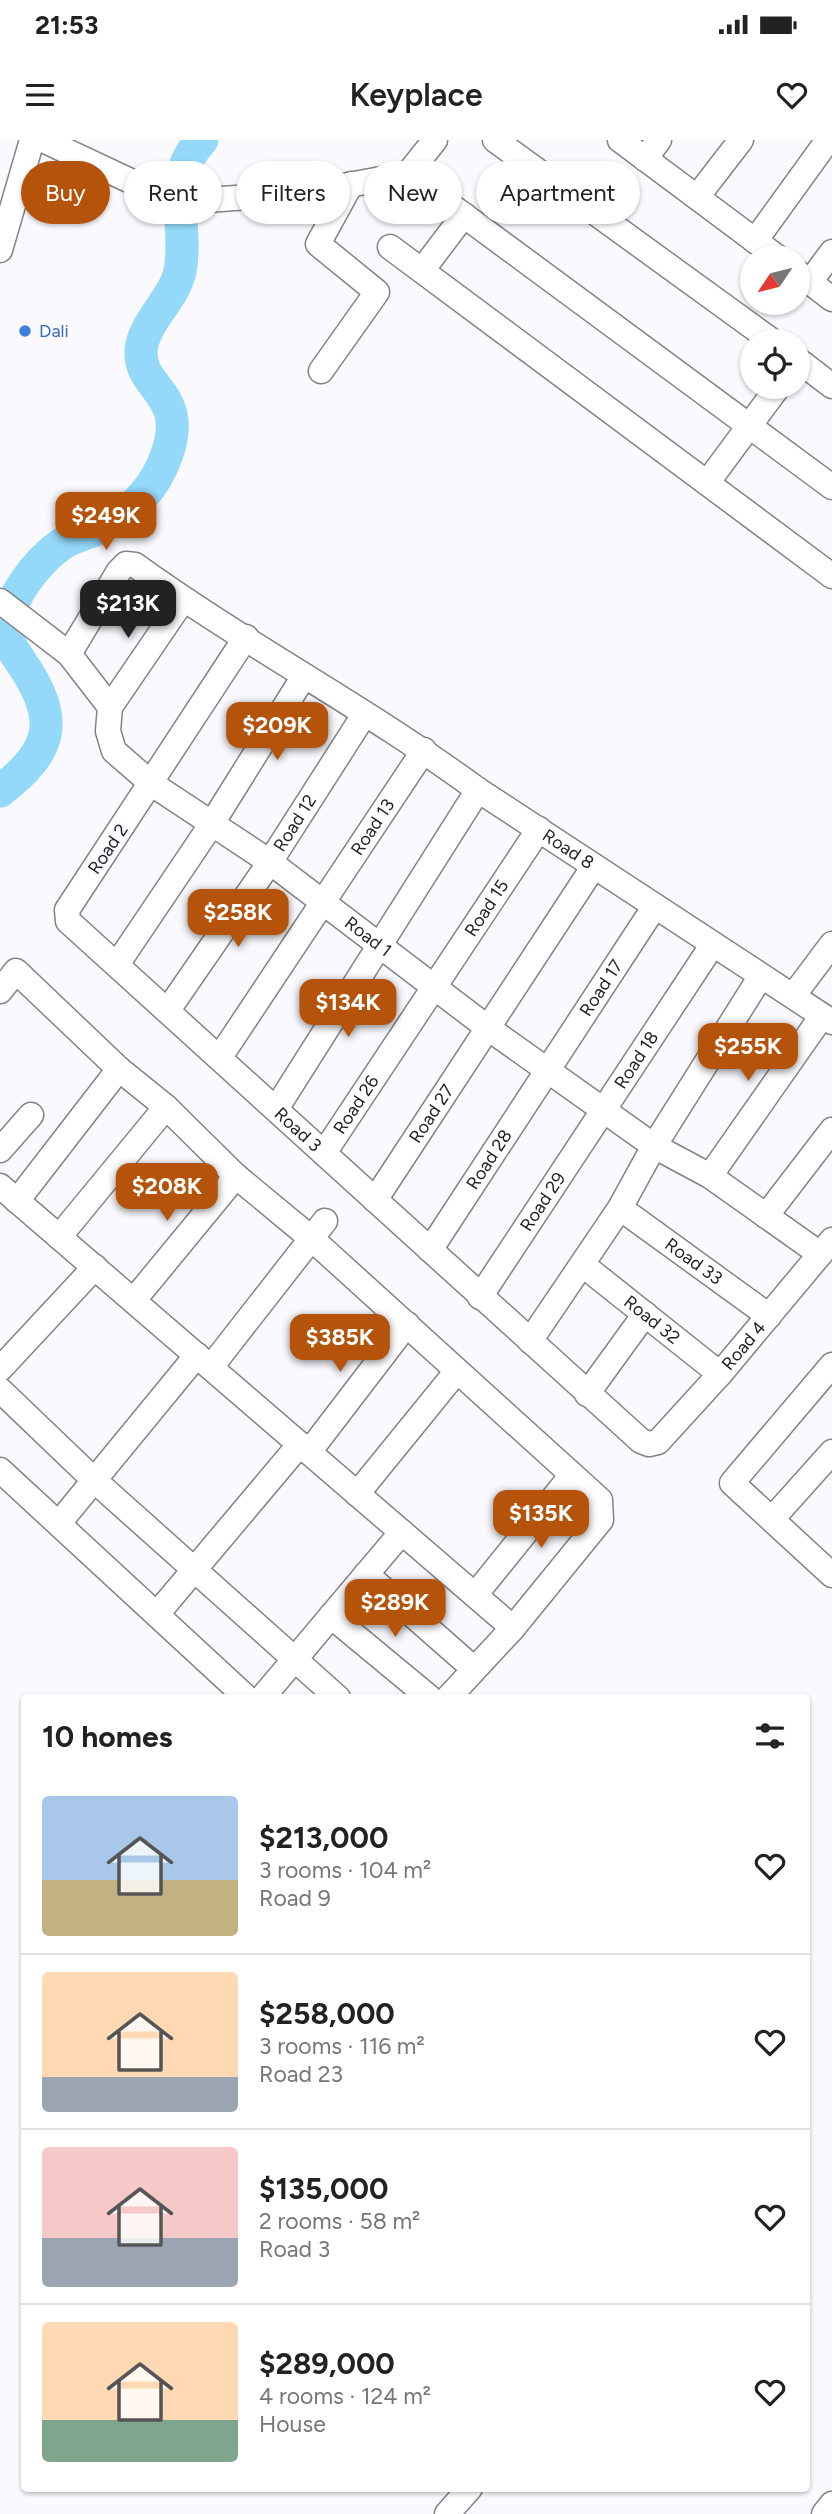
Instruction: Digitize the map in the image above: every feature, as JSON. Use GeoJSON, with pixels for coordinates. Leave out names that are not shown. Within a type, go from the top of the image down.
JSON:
{"type":"FeatureCollection","features":[{"type":"Feature","properties":{"kind":"street"},"geometry":{"type":"LineString","coordinates":[[0,250],[32,140]]}},
{"type":"Feature","properties":{"kind":"street"},"geometry":{"type":"LineString","coordinates":[[43,140],[154,192],[193,201],[306,193],[364,182]]}},
{"type":"Feature","properties":{"kind":"street"},"geometry":{"type":"LineString","coordinates":[[418,161],[435,140]]}},
{"type":"Feature","properties":{"kind":"street"},"geometry":{"type":"LineString","coordinates":[[495,140],[755,329]]}},
{"type":"Feature","properties":{"kind":"street"},"geometry":{"type":"LineString","coordinates":[[620,140],[652,149],[697,197],[760,245]]}},
{"type":"Feature","properties":{"kind":"street"},"geometry":{"type":"LineString","coordinates":[[697,197],[741,140]]}},
{"type":"Feature","properties":{"kind":"street"},"geometry":{"type":"LineString","coordinates":[[755,241],[828,140]]}},
{"type":"Feature","properties":{"kind":"street"},"geometry":{"type":"LineString","coordinates":[[321,371],[377,292],[318,244],[351,184]]}},
{"type":"Feature","properties":{"kind":"street"},"geometry":{"type":"LineString","coordinates":[[423,269],[464,215],[832,487]]}},
{"type":"Feature","properties":{"kind":"street"},"geometry":{"type":"LineString","coordinates":[[390,247],[832,576]]}},
{"type":"Feature","properties":{"kind":"street"},"geometry":{"type":"LineString","coordinates":[[810,272],[832,252]]}},
{"type":"Feature","properties":{"kind":"street"},"geometry":{"type":"LineString","coordinates":[[810,282],[832,299]]}},
{"type":"Feature","properties":{"kind":"street"},"geometry":{"type":"LineString","coordinates":[[810,369],[832,386]]}},
{"type":"Feature","properties":{"kind":"street"},"geometry":{"type":"LineString","coordinates":[[707,483],[769,399]]}},
{"type":"Feature","properties":{"kind":"street","name":"Road 8"},"geometry":{"type":"LineString","coordinates":[[69,654],[118,572],[127,564],[135,565],[183,600],[363,715],[424,750],[478,790],[827,1019]]}},
{"type":"Feature","properties":{"kind":"street"},"geometry":{"type":"LineString","coordinates":[[0,601],[69,654],[110,707],[183,600]]}},
{"type":"Feature","properties":{"kind":"street","name":"Road 2"},"geometry":{"type":"LineString","coordinates":[[66,915],[246,638]]}},
{"type":"Feature","properties":{"kind":"street"},"geometry":{"type":"LineString","coordinates":[[118,963],[211,825],[304,676]]}},
{"type":"Feature","properties":{"kind":"street","name":"Road 1"},"geometry":{"type":"LineString","coordinates":[[110,707],[108,731],[114,751],[152,784],[270,862],[323,904],[382,944],[488,1028],[606,1109],[654,1146],[710,1176],[766,1216],[826,1247]]}},
{"type":"Feature","properties":{"kind":"street","name":"Road 12"},"geometry":{"type":"LineString","coordinates":[[168,1010],[270,862],[363,715]]}},
{"type":"Feature","properties":{"kind":"street","name":"Road 13"},"geometry":{"type":"LineString","coordinates":[[220,1057],[424,750]]}},
{"type":"Feature","properties":{"kind":"street"},"geometry":{"type":"LineString","coordinates":[[276,1109],[478,790]]}},
{"type":"Feature","properties":{"kind":"street","name":"Road 15"},"geometry":{"type":"LineString","coordinates":[[436,987],[539,829]]}},
{"type":"Feature","properties":{"kind":"street","name":"Road 27"},"geometry":{"type":"LineString","coordinates":[[375,1200],[594,866]]}},
{"type":"Feature","properties":{"kind":"street","name":"Road 17"},"geometry":{"type":"LineString","coordinates":[[547,1069],[655,906]]}},
{"type":"Feature","properties":{"kind":"street","name":"Road 3"},"geometry":{"type":"LineString","coordinates":[[66,915],[480,1297],[641,1441],[649,1444]]}},
{"type":"Feature","properties":{"kind":"street","name":"Road 18"},"geometry":{"type":"LineString","coordinates":[[606,1109],[713,944]]}},
{"type":"Feature","properties":{"kind":"street"},"geometry":{"type":"LineString","coordinates":[[793,996],[832,944]]}},
{"type":"Feature","properties":{"kind":"street"},"geometry":{"type":"LineString","coordinates":[[0,991],[8,968],[119,1069],[166,1107],[236,1176],[319,1230],[407,1324],[600,1500],[601,1520],[513,1628],[452,1694]]}},
{"type":"Feature","properties":{"kind":"street"},"geometry":{"type":"LineString","coordinates":[[530,1342],[620,1208],[654,1146],[761,976]]}},
{"type":"Feature","properties":{"kind":"street","name":"Road 26"},"geometry":{"type":"LineString","coordinates":[[324,1153],[436,987]]}},
{"type":"Feature","properties":{"kind":"street"},"geometry":{"type":"LineString","coordinates":[[710,1176],[827,1019]]}},
{"type":"Feature","properties":{"kind":"street"},"geometry":{"type":"LineString","coordinates":[[119,1069],[9,1194],[513,1628]]}},
{"type":"Feature","properties":{"kind":"street","name":"Road 28"},"geometry":{"type":"LineString","coordinates":[[430,1250],[547,1069]]}},
{"type":"Feature","properties":{"kind":"street"},"geometry":{"type":"LineString","coordinates":[[60,1237],[166,1107]]}},
{"type":"Feature","properties":{"kind":"street","name":"Road 29"},"geometry":{"type":"LineString","coordinates":[[480,1297],[606,1109]]}},
{"type":"Feature","properties":{"kind":"street"},"geometry":{"type":"LineString","coordinates":[[0,1150],[32,1115]]}},
{"type":"Feature","properties":{"kind":"street"},"geometry":{"type":"LineString","coordinates":[[766,1216],[832,1130]]}},
{"type":"Feature","properties":{"kind":"street"},"geometry":{"type":"LineString","coordinates":[[134,1300],[236,1176]]}},
{"type":"Feature","properties":{"kind":"street","name":"Road 33"},"geometry":{"type":"LineString","coordinates":[[620,1208],[769,1316]]}},
{"type":"Feature","properties":{"kind":"street"},"geometry":{"type":"LineString","coordinates":[[59,1523],[94,1480],[204,1361],[319,1230]]}},
{"type":"Feature","properties":{"kind":"street","name":"Road 4"},"geometry":{"type":"LineString","coordinates":[[649,1444],[658,1442],[720,1374],[826,1247]]}},
{"type":"Feature","properties":{"kind":"street","name":"Road 32"},"geometry":{"type":"LineString","coordinates":[[583,1265],[720,1374]]}},
{"type":"Feature","properties":{"kind":"street"},"geometry":{"type":"LineString","coordinates":[[0,1369],[95,1267]]}},
{"type":"Feature","properties":{"kind":"street"},"geometry":{"type":"LineString","coordinates":[[587,1394],[645,1314]]}},
{"type":"Feature","properties":{"kind":"street"},"geometry":{"type":"LineString","coordinates":[[158,1614],[304,1448],[407,1324]]}},
{"type":"Feature","properties":{"kind":"street"},"geometry":{"type":"LineString","coordinates":[[827,1560],[733,1487],[733,1479],[832,1365]]}},
{"type":"Feature","properties":{"kind":"street"},"geometry":{"type":"LineString","coordinates":[[357,1493],[457,1371]]}},
{"type":"Feature","properties":{"kind":"street"},"geometry":{"type":"LineString","coordinates":[[0,1390],[94,1480],[334,1694]]}},
{"type":"Feature","properties":{"kind":"street"},"geometry":{"type":"LineString","coordinates":[[772,1519],[832,1452]]}},
{"type":"Feature","properties":{"kind":"street"},"geometry":{"type":"LineString","coordinates":[[0,1470],[243,1694]]}},
{"type":"Feature","properties":{"kind":"street"},"geometry":{"type":"LineString","coordinates":[[475,1595],[572,1475]]}},
{"type":"Feature","properties":{"kind":"street"},"geometry":{"type":"LineString","coordinates":[[265,1694],[402,1532]]}},
{"type":"Feature","properties":{"kind":"street"},"geometry":{"type":"LineString","coordinates":[[366,1574],[474,1669]]}},
{"type":"Feature","properties":{"kind":"street"},"geometry":{"type":"LineString","coordinates":[[331,1616],[425,1694]]}},
{"type":"Feature","properties":{"kind":"street"},"geometry":{"type":"LineString","coordinates":[[447,2514],[466,2492]]}},
{"type":"Feature","properties":{"kind":"street"},"geometry":{"type":"LineString","coordinates":[[824,2514],[832,2504]]}},
{"type":"Feature","properties":{"kind":"waterway"},"geometry":{"type":"LineString","coordinates":[[0,791],[32,762],[41,747],[45,732],[46,717],[42,700],[34,682],[9,644],[6,634],[6,624],[13,602],[33,571],[59,546],[109,523],[140,499],[156,478],[167,454],[172,434],[172,418],[162,394],[143,365],[141,352],[152,321],[177,282],[182,254],[181,186],[184,170],[202,140]]}},
{"type":"Feature","properties":{"kind":"place","name":"Dali"},"geometry":{"type":"Point","coordinates":[25,331]}}]}
